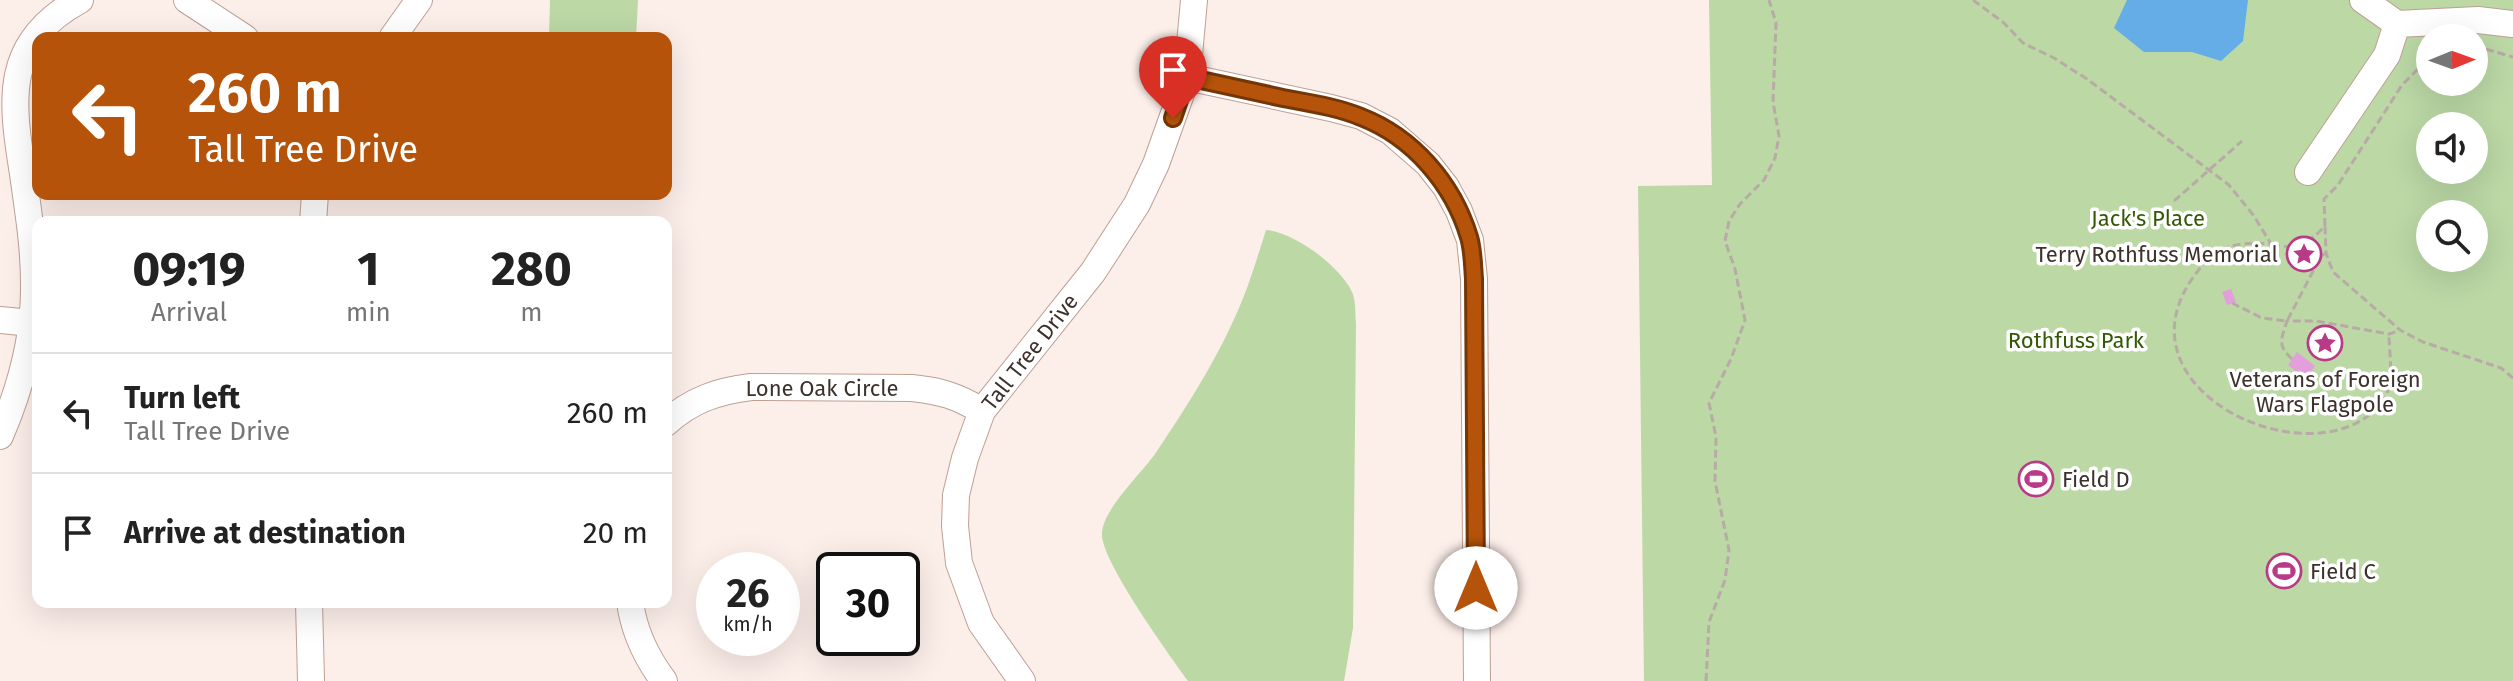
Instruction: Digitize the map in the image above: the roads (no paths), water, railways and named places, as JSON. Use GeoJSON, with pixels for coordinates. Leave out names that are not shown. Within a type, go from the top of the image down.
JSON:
{"type":"FeatureCollection","features":[{"type":"Feature","properties":{"kind":"street"},"geometry":{"type":"LineString","coordinates":[[40,32],[57,12],[80,0]]}},
{"type":"Feature","properties":{"kind":"street"},"geometry":{"type":"LineString","coordinates":[[187,0],[236,32]]}},
{"type":"Feature","properties":{"kind":"street"},"geometry":{"type":"LineString","coordinates":[[396,32],[419,0]]}},
{"type":"Feature","properties":{"kind":"street","name":"Tall Tree Drive"},"geometry":{"type":"LineString","coordinates":[[1022,681],[981,623],[959,563],[956,495],[965,458],[982,411],[1093,272],[1116,239],[1156,164],[1187,77],[1194,0]]}},
{"type":"Feature","properties":{"kind":"street"},"geometry":{"type":"LineString","coordinates":[[2363,0],[2397,24],[2478,20],[2513,24]]}},
{"type":"Feature","properties":{"kind":"street"},"geometry":{"type":"LineString","coordinates":[[2308,172],[2387,55],[2397,24]]}},
{"type":"Feature","properties":{"kind":"street"},"geometry":{"type":"LineString","coordinates":[[32,43],[22,60],[14,94],[15,124],[32,238]]}},
{"type":"Feature","properties":{"kind":"street"},"geometry":{"type":"LineString","coordinates":[[1187,77],[1361,116],[1390,131],[1411,147],[1446,187],[1459,211],[1470,240],[1474,279],[1477,681]]}},
{"type":"Feature","properties":{"kind":"street"},"geometry":{"type":"LineString","coordinates":[[0,436],[26,361],[32,314]]}},
{"type":"Feature","properties":{"kind":"street"},"geometry":{"type":"LineString","coordinates":[[0,320],[31,323]]}},
{"type":"Feature","properties":{"kind":"street","name":"Lone Oak Circle"},"geometry":{"type":"LineString","coordinates":[[672,417],[703,398],[725,390],[751,387],[912,388],[957,397],[982,411]]}},
{"type":"Feature","properties":{"kind":"street"},"geometry":{"type":"LineString","coordinates":[[309,608],[311,681]]}},
{"type":"Feature","properties":{"kind":"street"},"geometry":{"type":"LineString","coordinates":[[631,608],[649,661],[664,681]]}},
{"type":"Feature","properties":{"kind":"water"},"geometry":{"type":"Polygon","coordinates":[[[2127,0],[2248,0],[2243,41],[2221,61],[2192,52],[2144,52],[2114,28],[2127,0]]]}},
{"type":"Feature","properties":{"kind":"place","name":"Terry Rothfuss Memorial"},"geometry":{"type":"Point","coordinates":[2304,254]}},
{"type":"Feature","properties":{"kind":"place","name":"Veterans of Foreign Wars Flagpole"},"geometry":{"type":"Point","coordinates":[2325,343]}},
{"type":"Feature","properties":{"kind":"place","name":"Field D"},"geometry":{"type":"Point","coordinates":[2036,479]}},
{"type":"Feature","properties":{"kind":"place","name":"Field C"},"geometry":{"type":"Point","coordinates":[2284,571]}},
{"type":"Feature","properties":{"kind":"park label","name":"Jack's Place"},"geometry":{"type":"Point","coordinates":[2148,218]}},
{"type":"Feature","properties":{"kind":"park label","name":"Rothfuss Park"},"geometry":{"type":"Point","coordinates":[2076,340]}}]}
